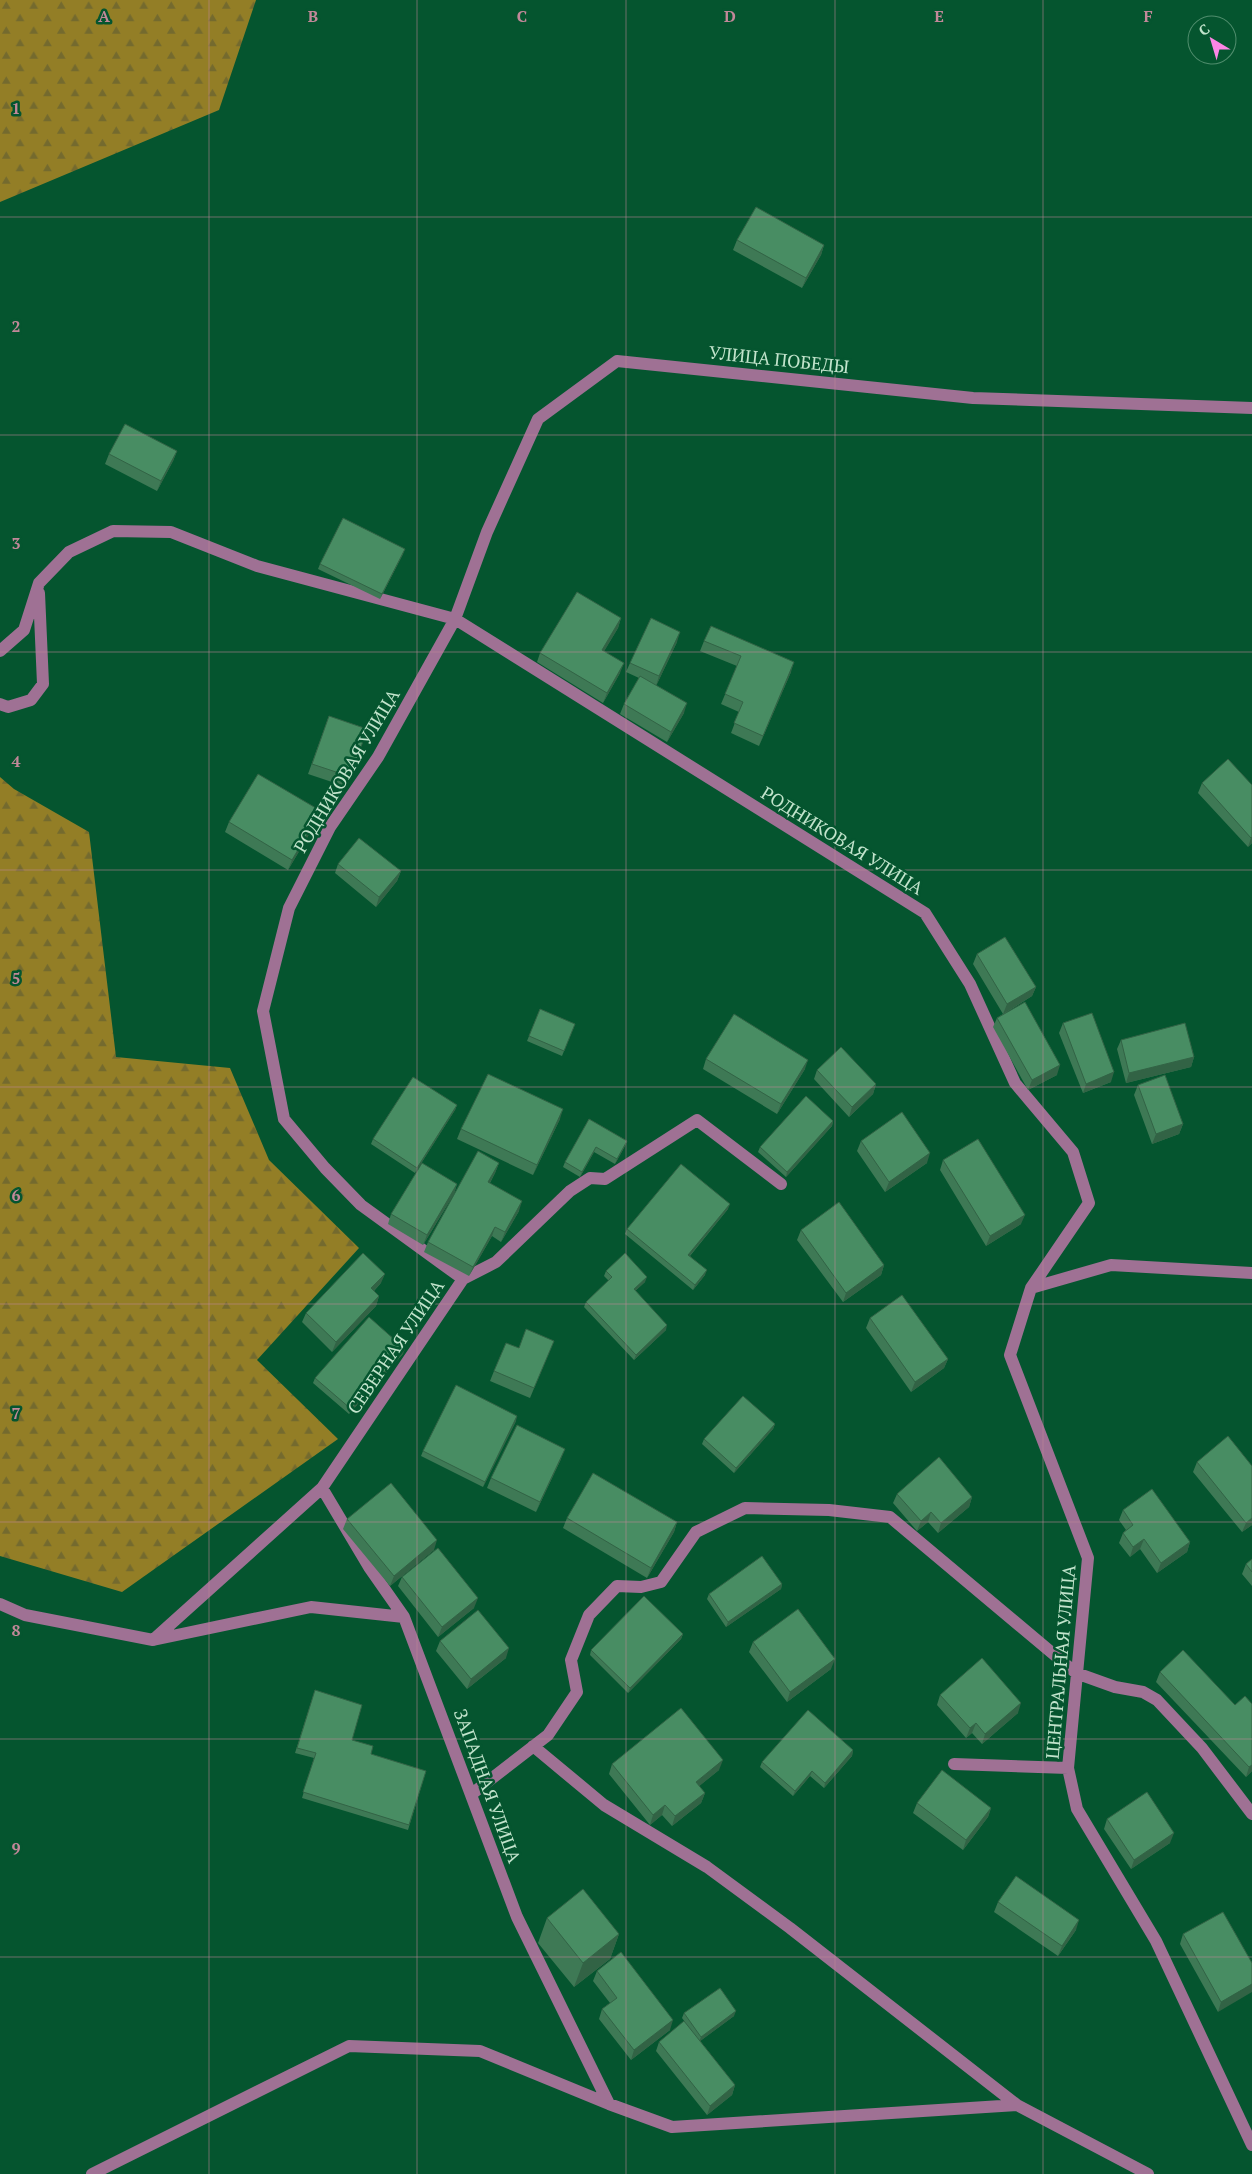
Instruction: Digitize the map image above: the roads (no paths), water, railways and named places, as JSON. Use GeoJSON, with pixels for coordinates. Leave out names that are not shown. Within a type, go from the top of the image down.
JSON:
{"type":"FeatureCollection","features":[{"type":"Feature","properties":{"kind":"street","name":"УЛИЦА ПОБЕДЫ"},"geometry":{"type":"LineString","coordinates":[[455,619],[487,532],[538,419],[617,361],[973,398],[1252,408]]}},
{"type":"Feature","properties":{"kind":"street","name":"РОДНИКОВАЯ УЛИЦА"},"geometry":{"type":"LineString","coordinates":[[0,650],[24,630],[39,583],[69,552],[113,531],[171,532],[257,566],[455,619],[925,913],[970,984],[1015,1083],[1073,1152],[1090,1203]]}},
{"type":"Feature","properties":{"kind":"street"},"geometry":{"type":"LineString","coordinates":[[0,704],[8,707],[31,700],[43,684],[39,583]]}},
{"type":"Feature","properties":{"kind":"street","name":"РОДНИКОВАЯ УЛИЦА"},"geometry":{"type":"LineString","coordinates":[[455,619],[378,757],[330,827],[288,908],[263,1011],[284,1119],[325,1168],[361,1205],[463,1279]]}},
{"type":"Feature","properties":{"kind":"street","name":"СЕВЕРНАЯ УЛИЦА"},"geometry":{"type":"LineString","coordinates":[[153,1640],[322,1488],[463,1279],[496,1262],[570,1191],[590,1178],[605,1179],[697,1120],[781,1184]]}},
{"type":"Feature","properties":{"kind":"street","name":"ЦЕНТРАЛЬНАЯ УЛИЦА"},"geometry":{"type":"LineString","coordinates":[[1090,1203],[1031,1288],[1010,1356],[1088,1558],[1068,1768],[1077,1809],[1156,1941],[1252,2145]]}},
{"type":"Feature","properties":{"kind":"street"},"geometry":{"type":"LineString","coordinates":[[1031,1288],[1111,1265],[1252,1273]]}},
{"type":"Feature","properties":{"kind":"street","name":"ЗАПАДНАЯ УЛИЦА"},"geometry":{"type":"LineString","coordinates":[[322,1488],[369,1567],[404,1616],[517,1918],[609,2104]]}},
{"type":"Feature","properties":{"kind":"street"},"geometry":{"type":"LineString","coordinates":[[472,1794],[548,1735],[577,1692],[571,1660],[589,1614],[617,1586],[641,1587],[661,1582],[696,1532],[745,1508],[829,1510],[890,1517],[1076,1673],[1115,1687],[1143,1692],[1157,1700],[1202,1748],[1252,1814]]}},
{"type":"Feature","properties":{"kind":"street"},"geometry":{"type":"LineString","coordinates":[[0,1604],[24,1615],[153,1640],[311,1607],[404,1616]]}},
{"type":"Feature","properties":{"kind":"street"},"geometry":{"type":"LineString","coordinates":[[533,1746],[604,1805],[707,1867],[790,1928],[1017,2105],[1148,2174]]}},
{"type":"Feature","properties":{"kind":"street"},"geometry":{"type":"LineString","coordinates":[[954,1764],[1068,1768]]}},
{"type":"Feature","properties":{"kind":"street"},"geometry":{"type":"LineString","coordinates":[[92,2174],[349,2046],[480,2051],[609,2104],[672,2127],[1017,2105]]}}]}
